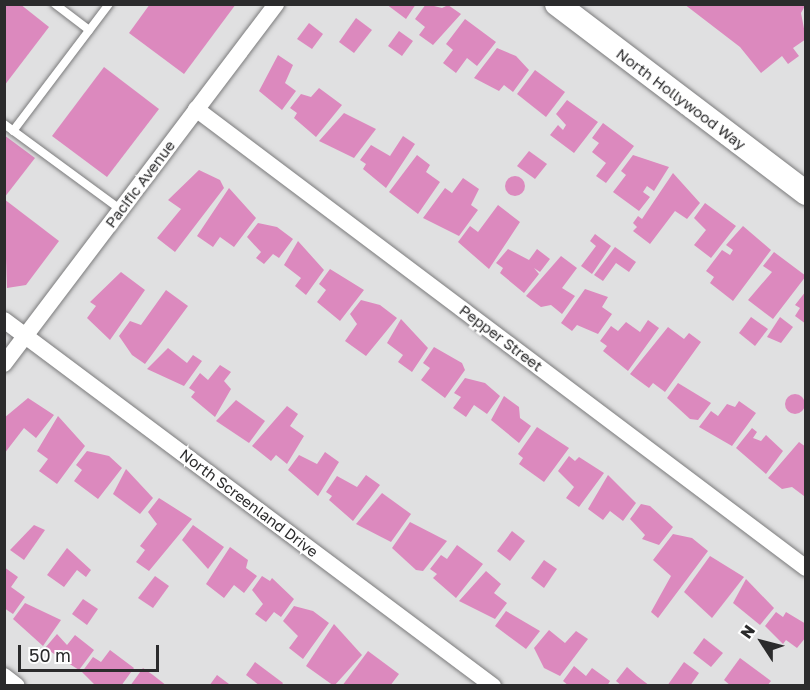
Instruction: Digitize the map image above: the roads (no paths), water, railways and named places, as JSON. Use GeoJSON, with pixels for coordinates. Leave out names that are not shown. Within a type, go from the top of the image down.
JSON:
{"type":"FeatureCollection","features":[{"type":"Feature","properties":{"kind":"main road","name":"North Hollywood Way"},"geometry":{"type":"LineString","coordinates":[[567,7],[806,193]]}},
{"type":"Feature","properties":{"kind":"street","name":"Pacific Avenue"},"geometry":{"type":"LineString","coordinates":[[4,364],[276,4]]}},
{"type":"Feature","properties":{"kind":"street","name":"Pepper Street"},"geometry":{"type":"LineString","coordinates":[[196,109],[806,568]]}},
{"type":"Feature","properties":{"kind":"street","name":"North Screenland Drive"},"geometry":{"type":"LineString","coordinates":[[4,320],[493,686]]}},
{"type":"Feature","properties":{"kind":"street"},"geometry":{"type":"LineString","coordinates":[[4,676],[17,686]]}},
{"type":"Feature","properties":{"kind":"lane"},"geometry":{"type":"LineString","coordinates":[[55,4],[89,30]]}},
{"type":"Feature","properties":{"kind":"lane"},"geometry":{"type":"LineString","coordinates":[[13,131],[109,4]]}},
{"type":"Feature","properties":{"kind":"lane"},"geometry":{"type":"LineString","coordinates":[[4,124],[120,210]]}}]}
